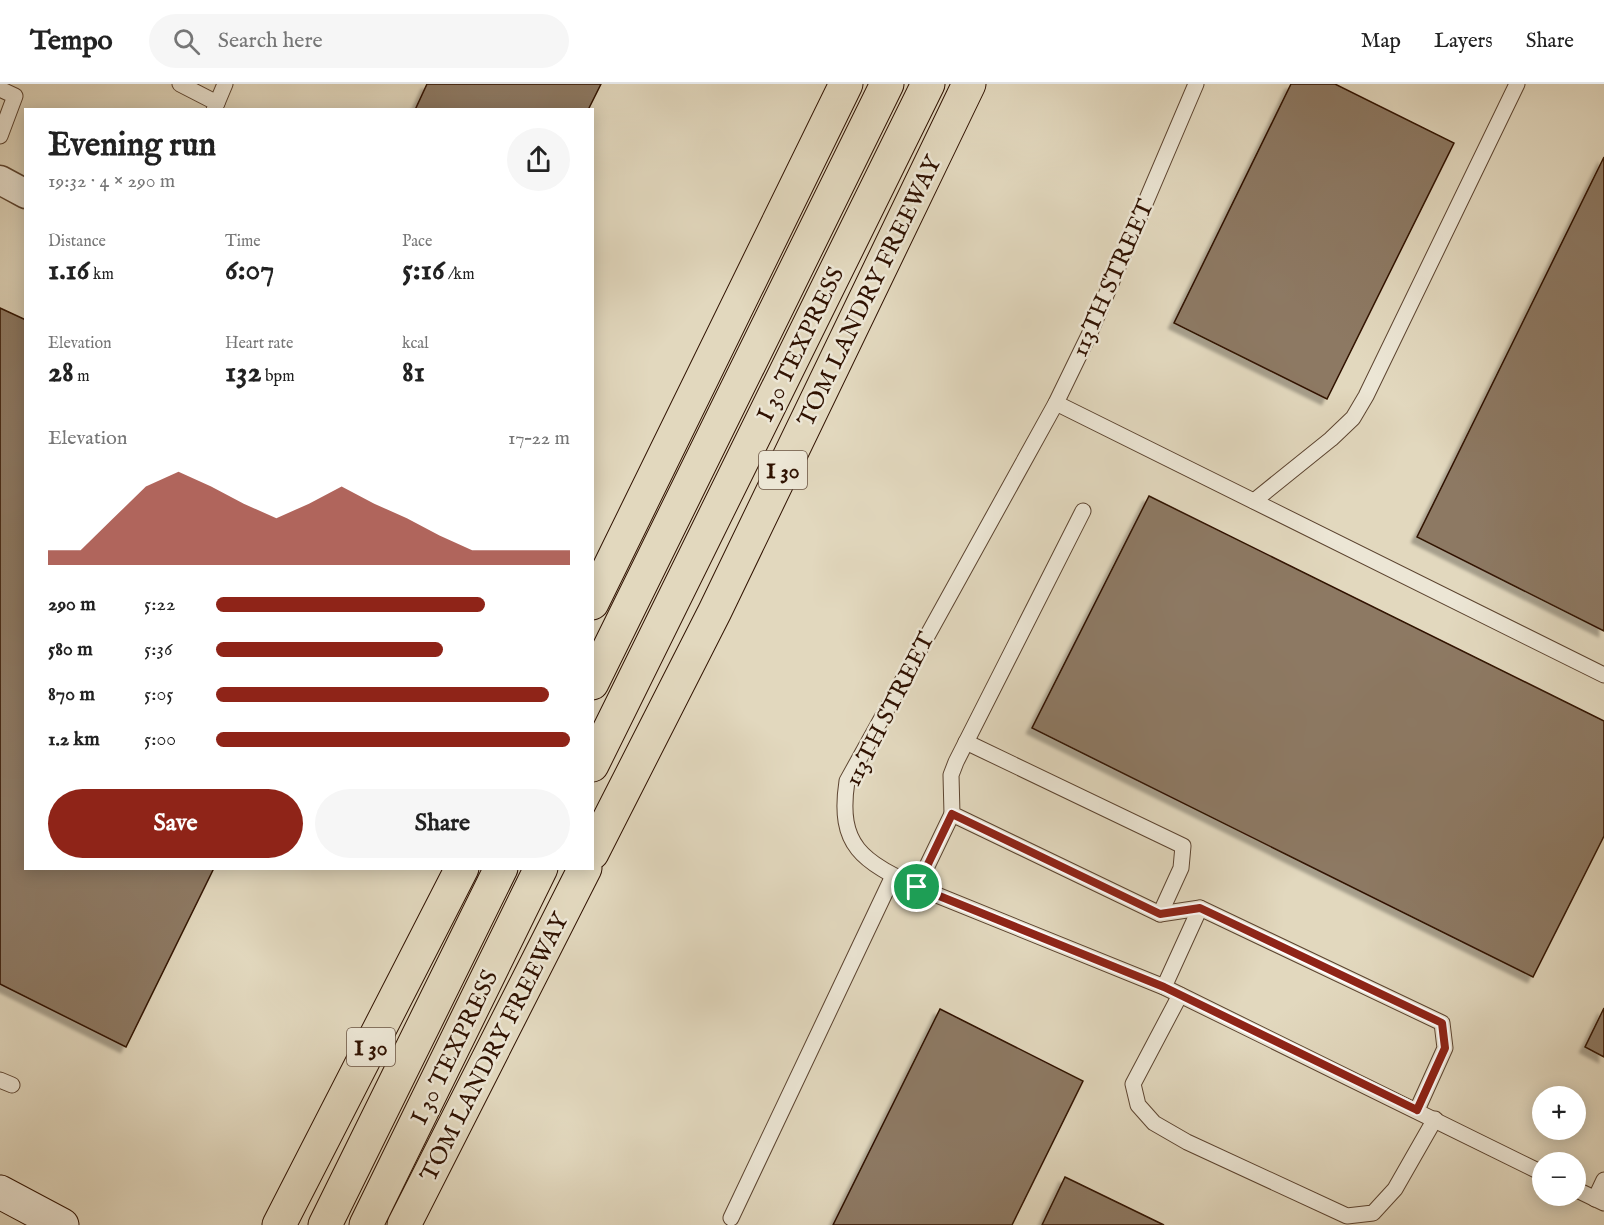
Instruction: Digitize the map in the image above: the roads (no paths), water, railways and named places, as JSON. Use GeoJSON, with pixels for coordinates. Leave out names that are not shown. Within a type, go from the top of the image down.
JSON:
{"type":"FeatureCollection","features":[{"type":"Feature","properties":{"kind":"highway"},"geometry":{"type":"LineString","coordinates":[[594,599],[846,84]]}},
{"type":"Feature","properties":{"kind":"highway","name":"I 30 TEXPRESS"},"geometry":{"type":"LineString","coordinates":[[594,679],[887,84]]}},
{"type":"Feature","properties":{"kind":"highway","name":"I 30 TEXPRESS"},"geometry":{"type":"LineString","coordinates":[[594,761],[928,84]]}},
{"type":"Feature","properties":{"kind":"highway","name":"TOM LANDRY FREEWAY"},"geometry":{"type":"LineString","coordinates":[[594,849],[715,611],[969,84]]}},
{"type":"Feature","properties":{"kind":"highway","name":"I 30"},"geometry":{"type":"LineString","coordinates":[[279,1225],[461,870]]}},
{"type":"Feature","properties":{"kind":"highway","name":"I 30 TEXPRESS"},"geometry":{"type":"LineString","coordinates":[[326,1225],[500,870]]}},
{"type":"Feature","properties":{"kind":"highway","name":"I 30 TEXPRESS"},"geometry":{"type":"LineString","coordinates":[[366,1225],[540,870]]}},
{"type":"Feature","properties":{"kind":"highway","name":"TOM LANDRY FREEWAY"},"geometry":{"type":"LineString","coordinates":[[404,1225],[584,870]]}},
{"type":"Feature","properties":{"kind":"street"},"geometry":{"type":"LineString","coordinates":[[0,180],[24,193]]}},
{"type":"Feature","properties":{"kind":"street"},"geometry":{"type":"LineString","coordinates":[[0,1192],[62,1225]]}},
{"type":"Feature","properties":{"kind":"lane"},"geometry":{"type":"LineString","coordinates":[[180,84],[215,106],[225,84]]}},
{"type":"Feature","properties":{"kind":"lane","name":"113TH STREET"},"geometry":{"type":"LineString","coordinates":[[1196,84],[1089,335],[1056,403],[847,781],[844,804],[846,829],[861,854],[893,876],[1164,987],[1532,1168]]}},
{"type":"Feature","properties":{"kind":"lane"},"geometry":{"type":"LineString","coordinates":[[1254,501],[1353,418],[1366,396],[1517,84]]}},
{"type":"Feature","properties":{"kind":"lane"},"geometry":{"type":"LineString","coordinates":[[0,89],[18,90],[0,136]]}},
{"type":"Feature","properties":{"kind":"lane"},"geometry":{"type":"LineString","coordinates":[[1056,403],[1604,675]]}},
{"type":"Feature","properties":{"kind":"lane"},"geometry":{"type":"LineString","coordinates":[[917,887],[952,814],[951,775],[1083,511]]}},
{"type":"Feature","properties":{"kind":"lane"},"geometry":{"type":"LineString","coordinates":[[966,742],[1183,846],[1181,868],[1160,914]]}},
{"type":"Feature","properties":{"kind":"lane"},"geometry":{"type":"LineString","coordinates":[[952,814],[1160,914],[1200,908],[1442,1023],[1445,1048],[1417,1110]]}},
{"type":"Feature","properties":{"kind":"lane"},"geometry":{"type":"LineString","coordinates":[[731,1218],[893,876]]}},
{"type":"Feature","properties":{"kind":"lane"},"geometry":{"type":"LineString","coordinates":[[1164,987],[1200,908]]}},
{"type":"Feature","properties":{"kind":"lane"},"geometry":{"type":"LineString","coordinates":[[1180,995],[1133,1084],[1138,1105],[1154,1123],[1208,1152],[1347,1216],[1373,1219],[1395,1190],[1435,1119]]}},
{"type":"Feature","properties":{"kind":"lane"},"geometry":{"type":"LineString","coordinates":[[1586,1194],[1600,1201],[1604,1180]]}}]}
